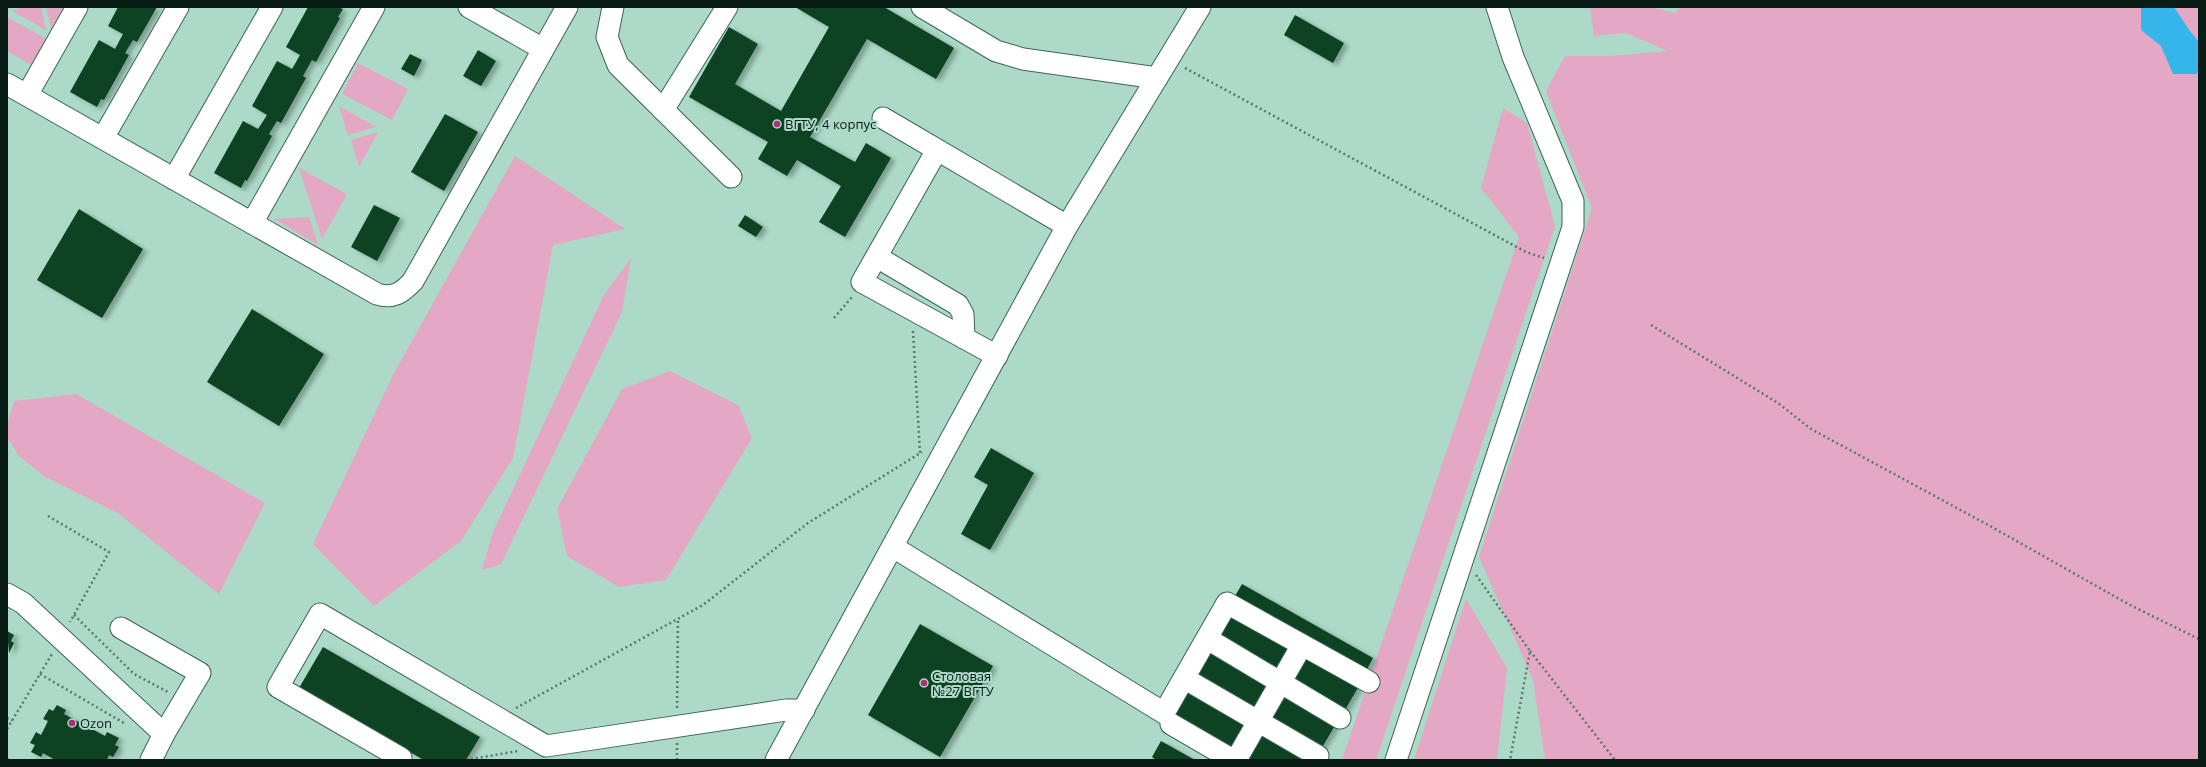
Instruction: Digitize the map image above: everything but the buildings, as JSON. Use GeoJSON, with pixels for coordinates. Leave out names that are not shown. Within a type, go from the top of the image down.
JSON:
{"type":"FeatureCollection","features":[{"type":"Feature","properties":{"kind":"street"},"geometry":{"type":"LineString","coordinates":[[28,95],[78,7]]}},
{"type":"Feature","properties":{"kind":"street"},"geometry":{"type":"LineString","coordinates":[[104,138],[178,7]]}},
{"type":"Feature","properties":{"kind":"street"},"geometry":{"type":"LineString","coordinates":[[174,179],[272,7]]}},
{"type":"Feature","properties":{"kind":"street"},"geometry":{"type":"LineString","coordinates":[[252,223],[374,7]]}},
{"type":"Feature","properties":{"kind":"street"},"geometry":{"type":"LineString","coordinates":[[469,7],[543,49]]}},
{"type":"Feature","properties":{"kind":"street"},"geometry":{"type":"LineString","coordinates":[[7,84],[377,294],[388,297],[404,291],[413,281],[567,7]]}},
{"type":"Feature","properties":{"kind":"street"},"geometry":{"type":"LineString","coordinates":[[613,7],[607,37],[618,65],[731,177]]}},
{"type":"Feature","properties":{"kind":"street"},"geometry":{"type":"LineString","coordinates":[[663,110],[727,7]]}},
{"type":"Feature","properties":{"kind":"street"},"geometry":{"type":"LineString","coordinates":[[922,7],[996,51],[1023,59],[1157,78]]}},
{"type":"Feature","properties":{"kind":"street"},"geometry":{"type":"LineString","coordinates":[[776,760],[1067,226],[1200,7]]}},
{"type":"Feature","properties":{"kind":"street"},"geometry":{"type":"LineString","coordinates":[[1396,760],[1573,227],[1573,201],[1513,57],[1497,7]]}},
{"type":"Feature","properties":{"kind":"street"},"geometry":{"type":"LineString","coordinates":[[883,118],[1067,226]]}},
{"type":"Feature","properties":{"kind":"street"},"geometry":{"type":"LineString","coordinates":[[937,150],[862,282],[997,356]]}},
{"type":"Feature","properties":{"kind":"street"},"geometry":{"type":"LineString","coordinates":[[877,257],[958,305],[963,314],[964,338]]}},
{"type":"Feature","properties":{"kind":"street"},"geometry":{"type":"LineString","coordinates":[[893,547],[1164,713],[1227,603],[1369,682]]}},
{"type":"Feature","properties":{"kind":"street"},"geometry":{"type":"LineString","coordinates":[[7,594],[23,603],[164,734]]}},
{"type":"Feature","properties":{"kind":"street"},"geometry":{"type":"LineString","coordinates":[[400,760],[401,758],[278,687],[320,614],[546,746],[786,710],[804,710]]}},
{"type":"Feature","properties":{"kind":"street"},"geometry":{"type":"LineString","coordinates":[[121,628],[200,673],[164,734],[151,760]]}},
{"type":"Feature","properties":{"kind":"street"},"geometry":{"type":"LineString","coordinates":[[1216,644],[1340,718]]}},
{"type":"Feature","properties":{"kind":"street"},"geometry":{"type":"LineString","coordinates":[[1171,724],[1234,760],[1302,645]]}},
{"type":"Feature","properties":{"kind":"street"},"geometry":{"type":"LineString","coordinates":[[1194,684],[1257,722],[1318,756]]}},
{"type":"Feature","properties":{"kind":"path"},"geometry":{"type":"LineString","coordinates":[[1168,59],[1526,252],[1561,263]]}},
{"type":"Feature","properties":{"kind":"path"},"geometry":{"type":"LineString","coordinates":[[834,318],[849,302],[862,282]]}},
{"type":"Feature","properties":{"kind":"path"},"geometry":{"type":"LineString","coordinates":[[911,308],[916,364],[920,453]]}},
{"type":"Feature","properties":{"kind":"path"},"geometry":{"type":"LineString","coordinates":[[1651,325],[1778,403],[1811,429],[1990,526],[2130,605],[2199,639]]}},
{"type":"Feature","properties":{"kind":"path"},"geometry":{"type":"LineString","coordinates":[[497,718],[703,605],[808,523],[927,449]]}},
{"type":"Feature","properties":{"kind":"path"},"geometry":{"type":"LineString","coordinates":[[7,729],[61,638],[109,552],[48,516]]}},
{"type":"Feature","properties":{"kind":"path"},"geometry":{"type":"LineString","coordinates":[[1464,558],[1530,651],[1615,760]]}},
{"type":"Feature","properties":{"kind":"path"},"geometry":{"type":"LineString","coordinates":[[74,615],[134,674],[170,693]]}},
{"type":"Feature","properties":{"kind":"path"},"geometry":{"type":"LineString","coordinates":[[677,760],[676,727],[679,673],[678,619]]}},
{"type":"Feature","properties":{"kind":"path"},"geometry":{"type":"LineString","coordinates":[[1510,760],[1530,651]]}},
{"type":"Feature","properties":{"kind":"path"},"geometry":{"type":"LineString","coordinates":[[40,674],[125,724]]}},
{"type":"Feature","properties":{"kind":"path"},"geometry":{"type":"LineString","coordinates":[[7,718],[12,721]]}},
{"type":"Feature","properties":{"kind":"path"},"geometry":{"type":"LineString","coordinates":[[466,760],[546,746]]}},
{"type":"Feature","properties":{"kind":"shaded area"},"geometry":{"type":"Polygon","coordinates":[[[23,7],[41,7],[46,30],[12,11],[23,7]]]}},
{"type":"Feature","properties":{"kind":"shaded area"},"geometry":{"type":"Polygon","coordinates":[[[46,7],[63,7],[51,28],[46,7]]]}},
{"type":"Feature","properties":{"kind":"shaded area"},"geometry":{"type":"Polygon","coordinates":[[[1590,7],[1648,7],[1676,13],[1679,7],[2199,7],[2199,760],[1545,760],[1533,680],[1479,557],[1592,208],[1546,91],[1565,56],[1610,56],[1668,51],[1626,33],[1594,36],[1590,7]]]}},
{"type":"Feature","properties":{"kind":"shaded area"},"geometry":{"type":"Polygon","coordinates":[[[7,17],[50,41],[35,67],[7,51],[7,17]]]}},
{"type":"Feature","properties":{"kind":"shaded area"},"geometry":{"type":"Polygon","coordinates":[[[358,63],[408,89],[392,120],[342,94],[358,63]]]}},
{"type":"Feature","properties":{"kind":"shaded area"},"geometry":{"type":"Polygon","coordinates":[[[339,106],[376,127],[348,135],[339,106]]]}},
{"type":"Feature","properties":{"kind":"shaded area"},"geometry":{"type":"Polygon","coordinates":[[[1503,108],[1527,123],[1555,226],[1376,760],[1342,760],[1519,237],[1481,188],[1503,108]]]}},
{"type":"Feature","properties":{"kind":"shaded area"},"geometry":{"type":"Polygon","coordinates":[[[378,132],[359,167],[351,140],[378,132]]]}},
{"type":"Feature","properties":{"kind":"shaded area"},"geometry":{"type":"Polygon","coordinates":[[[515,156],[625,229],[553,245],[513,458],[461,541],[374,606],[313,544],[393,375],[515,156]]]}},
{"type":"Feature","properties":{"kind":"shaded area"},"geometry":{"type":"Polygon","coordinates":[[[299,168],[347,194],[322,239],[299,168]]]}},
{"type":"Feature","properties":{"kind":"shaded area"},"geometry":{"type":"Polygon","coordinates":[[[309,217],[318,245],[274,219],[309,217]]]}},
{"type":"Feature","properties":{"kind":"shaded area"},"geometry":{"type":"Polygon","coordinates":[[[631,258],[622,312],[501,564],[482,570],[493,532],[604,295],[631,258]]]}},
{"type":"Feature","properties":{"kind":"shaded area"},"geometry":{"type":"Polygon","coordinates":[[[670,371],[738,405],[752,438],[666,580],[619,587],[567,556],[557,509],[622,389],[670,371]]]}},
{"type":"Feature","properties":{"kind":"shaded area"},"geometry":{"type":"Polygon","coordinates":[[[76,394],[265,503],[219,594],[119,514],[45,477],[19,456],[7,437],[7,426],[14,401],[76,394]]]}},
{"type":"Feature","properties":{"kind":"shaded area"},"geometry":{"type":"Polygon","coordinates":[[[1466,599],[1507,668],[1497,760],[1414,760],[1466,599]]]}},
{"type":"Feature","properties":{"kind":"water"},"geometry":{"type":"Polygon","coordinates":[[[2141,7],[2174,7],[2199,42],[2199,70],[2197,74],[2173,74],[2161,46],[2141,30],[2141,7]]]}},
{"type":"Feature","properties":{"kind":"place","name":"ВГТУ, 4 корпус"},"geometry":{"type":"Point","coordinates":[777,124]}},
{"type":"Feature","properties":{"kind":"place","name":"Столовая №27 ВГТУ"},"geometry":{"type":"Point","coordinates":[924,683]}},
{"type":"Feature","properties":{"kind":"place","name":"Ozon"},"geometry":{"type":"Point","coordinates":[72,723]}}]}
